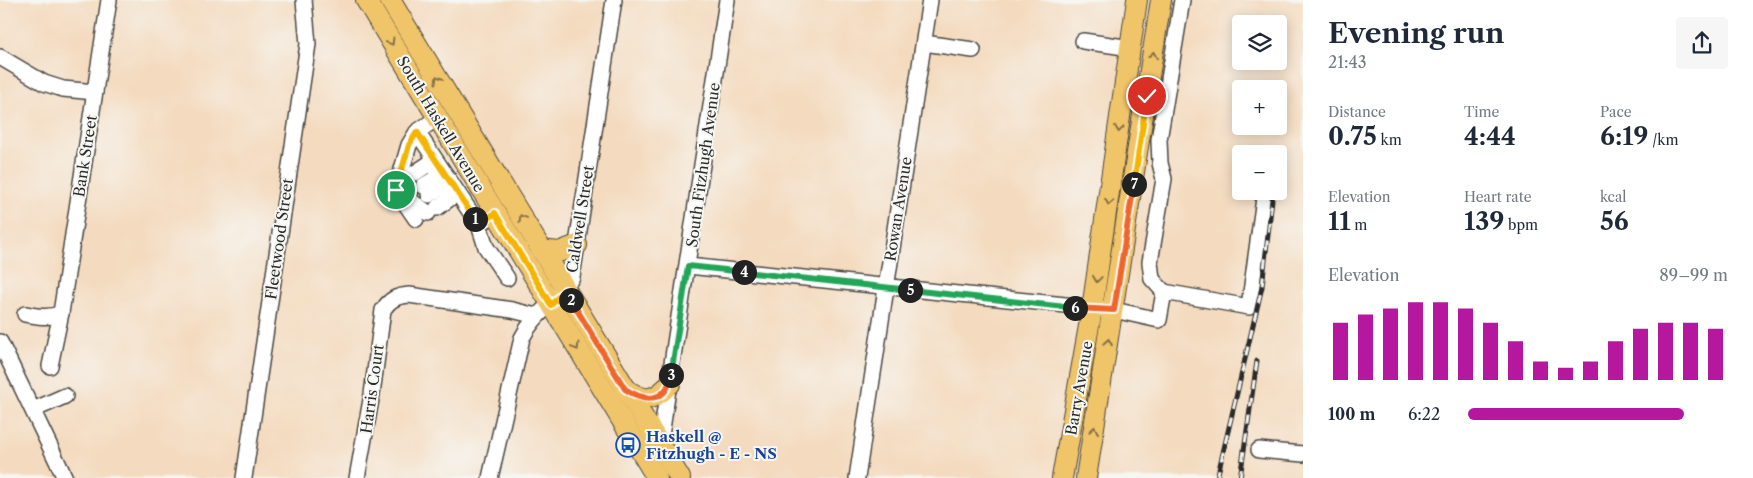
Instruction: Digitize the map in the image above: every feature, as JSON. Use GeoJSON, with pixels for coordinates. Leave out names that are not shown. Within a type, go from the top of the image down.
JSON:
{"type":"FeatureCollection","features":[{"type":"Feature","properties":{"kind":"main road","name":"South Haskell Avenue"},"geometry":{"type":"LineString","coordinates":[[366,0],[495,213],[544,311],[655,477]]}},
{"type":"Feature","properties":{"kind":"main road","name":"South Haskell Avenue"},"geometry":{"type":"LineString","coordinates":[[390,0],[680,478]]}},
{"type":"Feature","properties":{"kind":"main road","name":"Barry Avenue"},"geometry":{"type":"LineString","coordinates":[[1062,478],[1092,309],[1116,156],[1137,0]]}},
{"type":"Feature","properties":{"kind":"main road"},"geometry":{"type":"LineString","coordinates":[[1086,478],[1114,310],[1161,0]]}},
{"type":"Feature","properties":{"kind":"main road"},"geometry":{"type":"LineString","coordinates":[[1116,156],[1137,160]]}},
{"type":"Feature","properties":{"kind":"main road"},"geometry":{"type":"LineString","coordinates":[[541,250],[559,252],[576,245]]}},
{"type":"Feature","properties":{"kind":"main road"},"geometry":{"type":"LineString","coordinates":[[625,389],[640,397],[649,399],[656,397],[670,384]]}},
{"type":"Feature","properties":{"kind":"street","name":"Bank Street"},"geometry":{"type":"LineString","coordinates":[[50,366],[61,313],[109,0]]}},
{"type":"Feature","properties":{"kind":"street","name":"Fleetwood Street"},"geometry":{"type":"LineString","coordinates":[[244,478],[308,44],[304,0]]}},
{"type":"Feature","properties":{"kind":"street","name":"Caldwell Street"},"geometry":{"type":"LineString","coordinates":[[490,478],[519,346],[527,326],[565,290],[572,277],[614,0]]}},
{"type":"Feature","properties":{"kind":"street","name":"South Fitzhugh Avenue"},"geometry":{"type":"LineString","coordinates":[[655,477],[727,0]]}},
{"type":"Feature","properties":{"kind":"street","name":"Rowan Avenue"},"geometry":{"type":"LineString","coordinates":[[857,478],[930,0]]}},
{"type":"Feature","properties":{"kind":"street"},"geometry":{"type":"LineString","coordinates":[[1182,0],[1159,140],[1164,180],[1150,262],[1152,279],[1164,292],[1249,307],[1264,200]]}},
{"type":"Feature","properties":{"kind":"street"},"geometry":{"type":"LineString","coordinates":[[1083,41],[1131,48]]}},
{"type":"Feature","properties":{"kind":"street"},"geometry":{"type":"LineString","coordinates":[[924,43],[973,50]]}},
{"type":"Feature","properties":{"kind":"street"},"geometry":{"type":"LineString","coordinates":[[0,57],[44,83],[63,89],[95,92]]}},
{"type":"Feature","properties":{"kind":"street"},"geometry":{"type":"LineString","coordinates":[[420,196],[430,163],[449,183],[453,196],[420,196],[396,190],[409,145],[417,132],[437,118]]}},
{"type":"Feature","properties":{"kind":"street"},"geometry":{"type":"LineString","coordinates":[[417,132],[449,183],[479,225],[486,247],[507,278]]}},
{"type":"Feature","properties":{"kind":"street"},"geometry":{"type":"LineString","coordinates":[[1137,160],[1160,159]]}},
{"type":"Feature","properties":{"kind":"street"},"geometry":{"type":"LineString","coordinates":[[449,183],[473,177]]}},
{"type":"Feature","properties":{"kind":"street"},"geometry":{"type":"LineString","coordinates":[[479,225],[495,213]]}},
{"type":"Feature","properties":{"kind":"street"},"geometry":{"type":"LineString","coordinates":[[688,266],[1114,310],[1159,320],[1164,292]]}},
{"type":"Feature","properties":{"kind":"street","name":"Harris Court"},"geometry":{"type":"LineString","coordinates":[[357,478],[372,394],[383,310],[389,301],[398,296],[409,295],[512,310],[544,311]]}},
{"type":"Feature","properties":{"kind":"street"},"geometry":{"type":"LineString","coordinates":[[25,314],[54,317],[61,313]]}},
{"type":"Feature","properties":{"kind":"street"},"geometry":{"type":"LineString","coordinates":[[0,342],[65,478]]}},
{"type":"Feature","properties":{"kind":"street"},"geometry":{"type":"LineString","coordinates":[[33,410],[64,396]]}},
{"type":"Feature","properties":{"kind":"street"},"geometry":{"type":"LineString","coordinates":[[1259,450],[1303,454]]}},
{"type":"Feature","properties":{"kind":"railway"},"geometry":{"type":"LineString","coordinates":[[1217,478],[1262,287],[1272,200]]}},
{"type":"Feature","properties":{"kind":"railway"},"geometry":{"type":"LineString","coordinates":[[1240,478],[1257,361]]}},
{"type":"Feature","properties":{"kind":"place","name":"Haskell @ Fitzhugh - E - NS"},"geometry":{"type":"Point","coordinates":[628,445]}},
{"type":"Feature","properties":{"kind":"route"},"geometry":{"type":"LineString","coordinates":[[396,190],[409,145],[417,132],[479,225],[495,213],[551,305],[565,290],[625,389],[640,397],[649,399],[656,397],[670,384],[688,266],[1114,310],[1147,96]]}}]}
